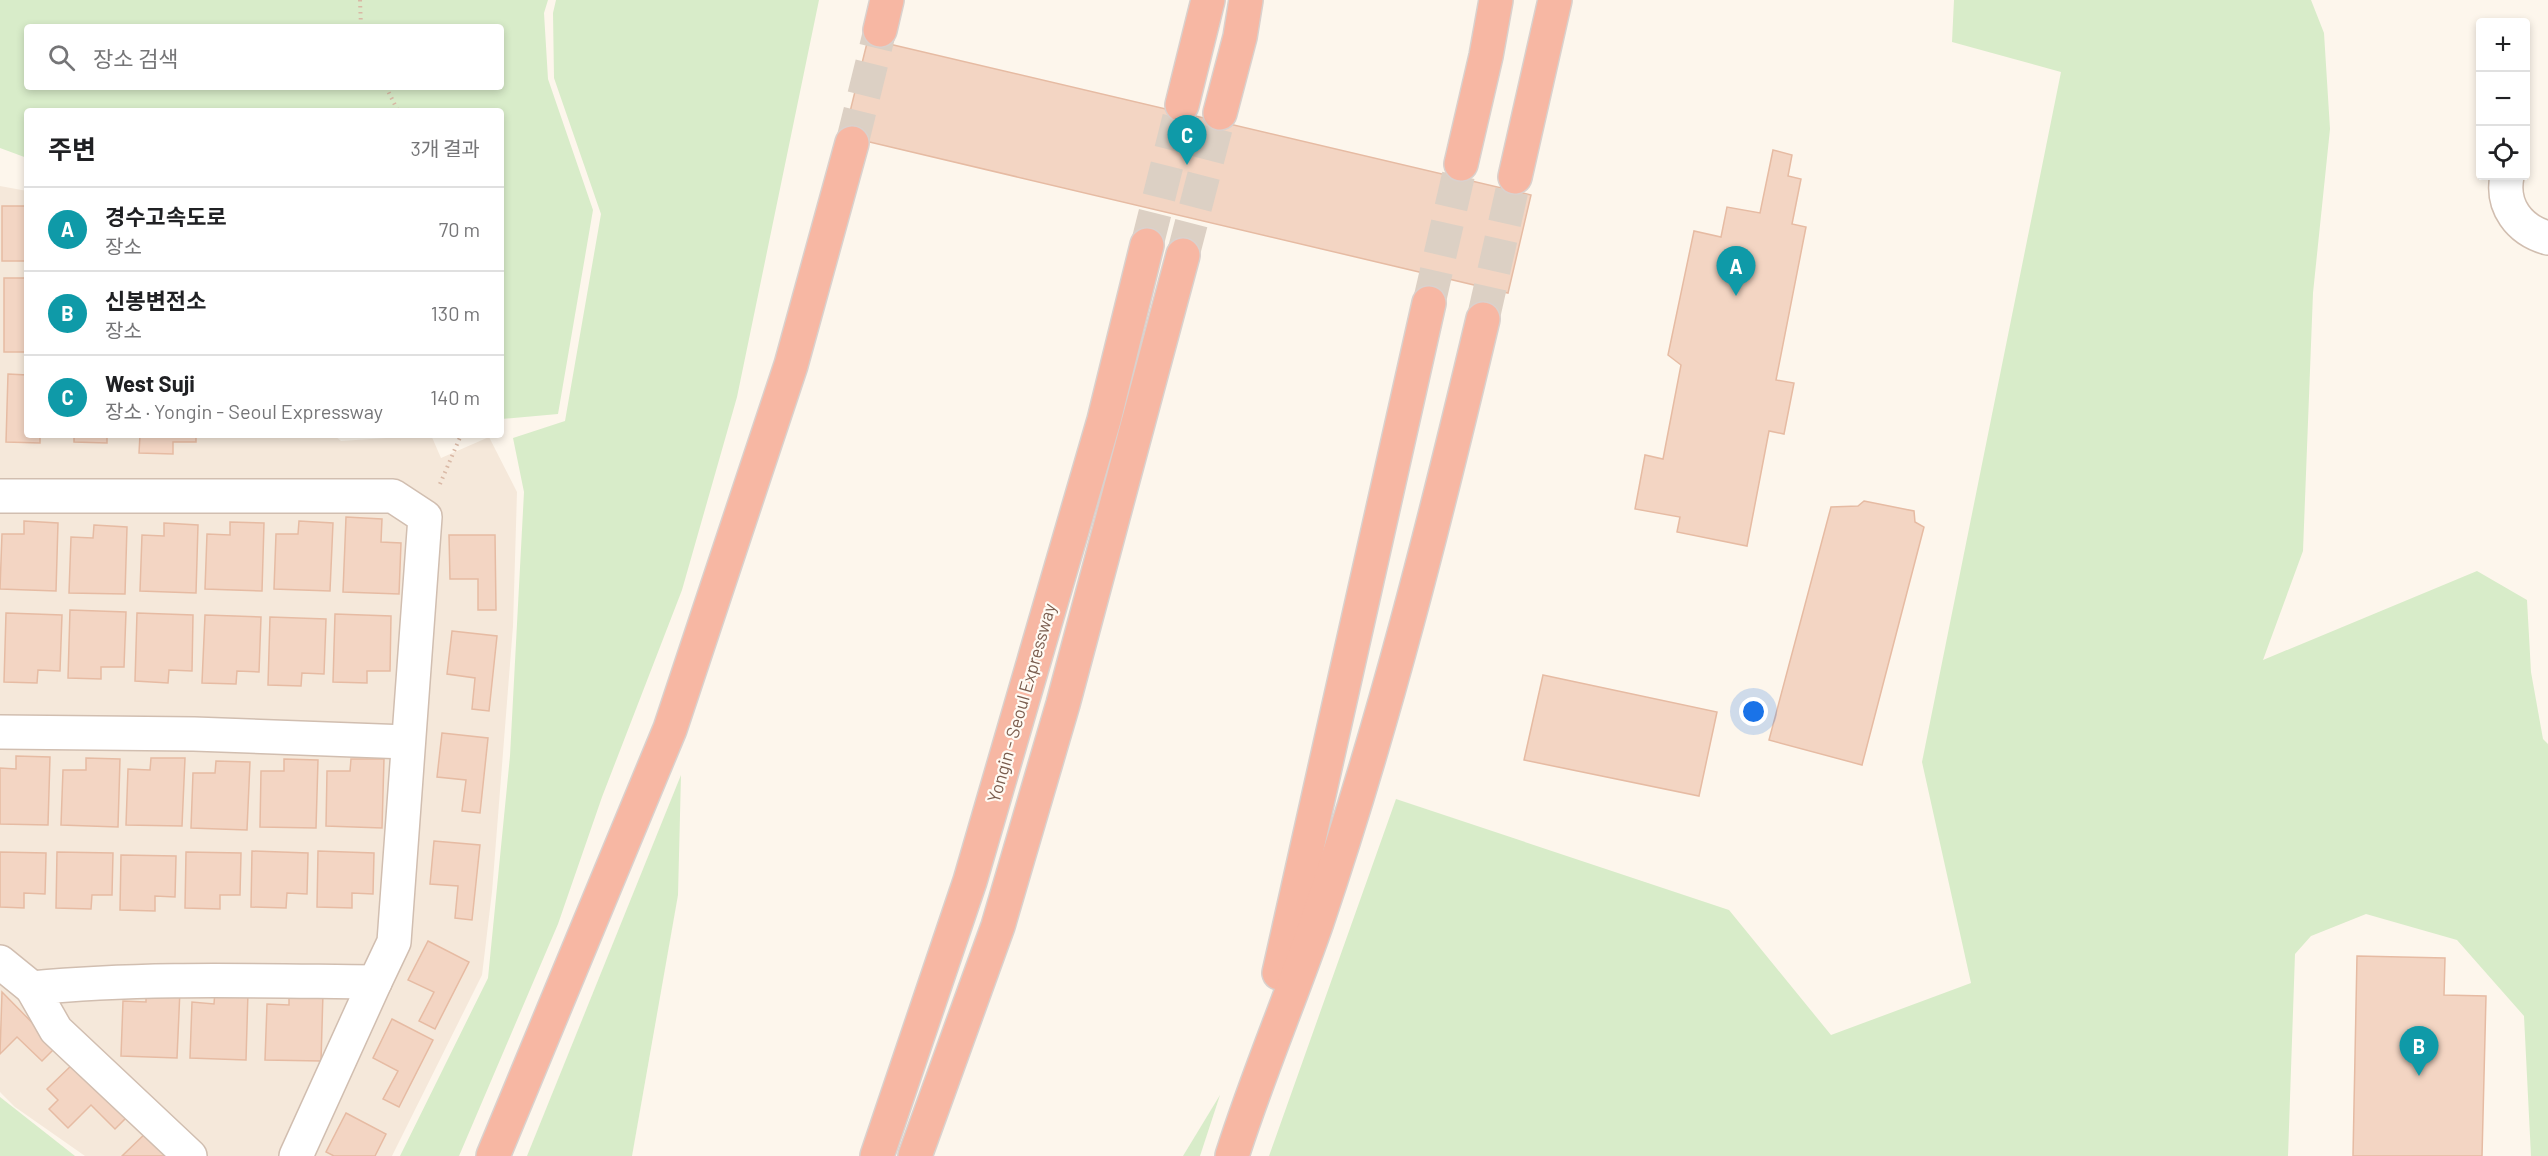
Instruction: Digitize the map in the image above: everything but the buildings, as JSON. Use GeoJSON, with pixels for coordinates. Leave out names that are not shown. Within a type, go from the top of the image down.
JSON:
{"type":"FeatureCollection","features":[{"type":"Feature","properties":{"kind":"highway"},"geometry":{"type":"LineString","coordinates":[[1182,105],[1208,0]]}},
{"type":"Feature","properties":{"kind":"highway"},"geometry":{"type":"LineString","coordinates":[[1220,113],[1240,37],[1246,0]]}},
{"type":"Feature","properties":{"kind":"highway"},"geometry":{"type":"LineString","coordinates":[[1461,164],[1486,56],[1496,0]]}},
{"type":"Feature","properties":{"kind":"highway"},"geometry":{"type":"LineString","coordinates":[[1515,177],[1555,0]]}},
{"type":"Feature","properties":{"kind":"highway"},"geometry":{"type":"LineString","coordinates":[[493,1156],[670,729],[791,365],[852,143]]}},
{"type":"Feature","properties":{"kind":"highway","name":"Yongin - Seoul Expressway"},"geometry":{"type":"LineString","coordinates":[[877,1156],[970,881],[1104,420],[1147,245]]}},
{"type":"Feature","properties":{"kind":"highway"},"geometry":{"type":"LineString","coordinates":[[915,1156],[998,926],[1079,646],[1183,255]]}},
{"type":"Feature","properties":{"kind":"highway"},"geometry":{"type":"LineString","coordinates":[[1253,1089],[1429,303]]}},
{"type":"Feature","properties":{"kind":"highway"},"geometry":{"type":"LineString","coordinates":[[1232,1156],[1253,1089],[1317,922],[1383,709],[1443,488],[1483,319]]}},
{"type":"Feature","properties":{"kind":"street"},"geometry":{"type":"LineString","coordinates":[[2507,180],[2506,199],[2515,218],[2527,230],[2548,238]]}},
{"type":"Feature","properties":{"kind":"street"},"geometry":{"type":"LineString","coordinates":[[0,496],[393,496],[425,517],[394,942],[296,1156]]}},
{"type":"Feature","properties":{"kind":"street"},"geometry":{"type":"LineString","coordinates":[[0,732],[194,734],[407,742]]}},
{"type":"Feature","properties":{"kind":"street"},"geometry":{"type":"LineString","coordinates":[[0,962],[32,988],[56,1030],[190,1156]]}},
{"type":"Feature","properties":{"kind":"street"},"geometry":{"type":"LineString","coordinates":[[32,988],[77,984],[230,981],[375,982]]}},
{"type":"Feature","properties":{"kind":"path"},"geometry":{"type":"LineString","coordinates":[[360,0],[361,24]]}},
{"type":"Feature","properties":{"kind":"path"},"geometry":{"type":"LineString","coordinates":[[388,90],[396,108]]}},
{"type":"Feature","properties":{"kind":"path"},"geometry":{"type":"LineString","coordinates":[[425,517],[460,438]]}},
{"type":"Feature","properties":{"kind":"shaded area"},"geometry":{"type":"Polygon","coordinates":[[[0,186],[24,190],[24,438],[338,438],[341,441],[432,438],[441,458],[490,438],[517,492],[513,626],[492,892],[482,975],[392,1156],[85,1156],[15,1107],[0,1092],[0,186]]]}},
{"type":"Feature","properties":{"kind":"green space"},"geometry":{"type":"Polygon","coordinates":[[[0,0],[548,0],[544,13],[548,79],[593,210],[558,414],[504,419],[504,108],[24,108],[24,157],[0,148],[0,0]]]}},
{"type":"Feature","properties":{"kind":"green space"},"geometry":{"type":"Polygon","coordinates":[[[556,0],[819,0],[737,397],[682,590],[602,797],[558,924],[459,1156],[400,1156],[488,978],[510,756],[524,492],[513,438],[565,421],[601,214],[554,78],[553,13],[556,0]]]}},
{"type":"Feature","properties":{"kind":"green space"},"geometry":{"type":"Polygon","coordinates":[[[1954,0],[2311,0],[2324,33],[2330,129],[2313,293],[2303,551],[2263,660],[2477,571],[2527,600],[2531,672],[2543,739],[2548,744],[2548,1156],[2531,1156],[2524,1016],[2457,940],[2366,914],[2311,936],[2295,954],[2288,1156],[1269,1156],[1396,799],[1729,910],[1831,1035],[1971,983],[1922,762],[2061,72],[1952,42],[1954,0]]]}},
{"type":"Feature","properties":{"kind":"green space"},"geometry":{"type":"Polygon","coordinates":[[[681,775],[678,895],[632,1156],[527,1156],[681,775]]]}},
{"type":"Feature","properties":{"kind":"green space"},"geometry":{"type":"Polygon","coordinates":[[[1220,1095],[1200,1156],[1183,1156],[1220,1095]]]}},
{"type":"Feature","properties":{"kind":"green space"},"geometry":{"type":"Polygon","coordinates":[[[0,1097],[75,1156],[0,1156],[0,1097]]]}},
{"type":"Feature","properties":{"kind":"tunnel"},"geometry":{"type":"LineString","coordinates":[[852,143],[880,30]]}},
{"type":"Feature","properties":{"kind":"tunnel"},"geometry":{"type":"LineString","coordinates":[[1147,245],[1182,105]]}},
{"type":"Feature","properties":{"kind":"tunnel"},"geometry":{"type":"LineString","coordinates":[[1183,255],[1220,113]]}},
{"type":"Feature","properties":{"kind":"tunnel"},"geometry":{"type":"LineString","coordinates":[[1429,303],[1461,164]]}},
{"type":"Feature","properties":{"kind":"tunnel"},"geometry":{"type":"LineString","coordinates":[[1483,319],[1515,177]]}},
{"type":"Feature","properties":{"kind":"place","name":"West Suji"},"geometry":{"type":"Point","coordinates":[1187,165]}},
{"type":"Feature","properties":{"kind":"place","name":"경수고속도로"},"geometry":{"type":"Point","coordinates":[1736,296]}},
{"type":"Feature","properties":{"kind":"place","name":"신봉변전소"},"geometry":{"type":"Point","coordinates":[2419,1076]}}]}
